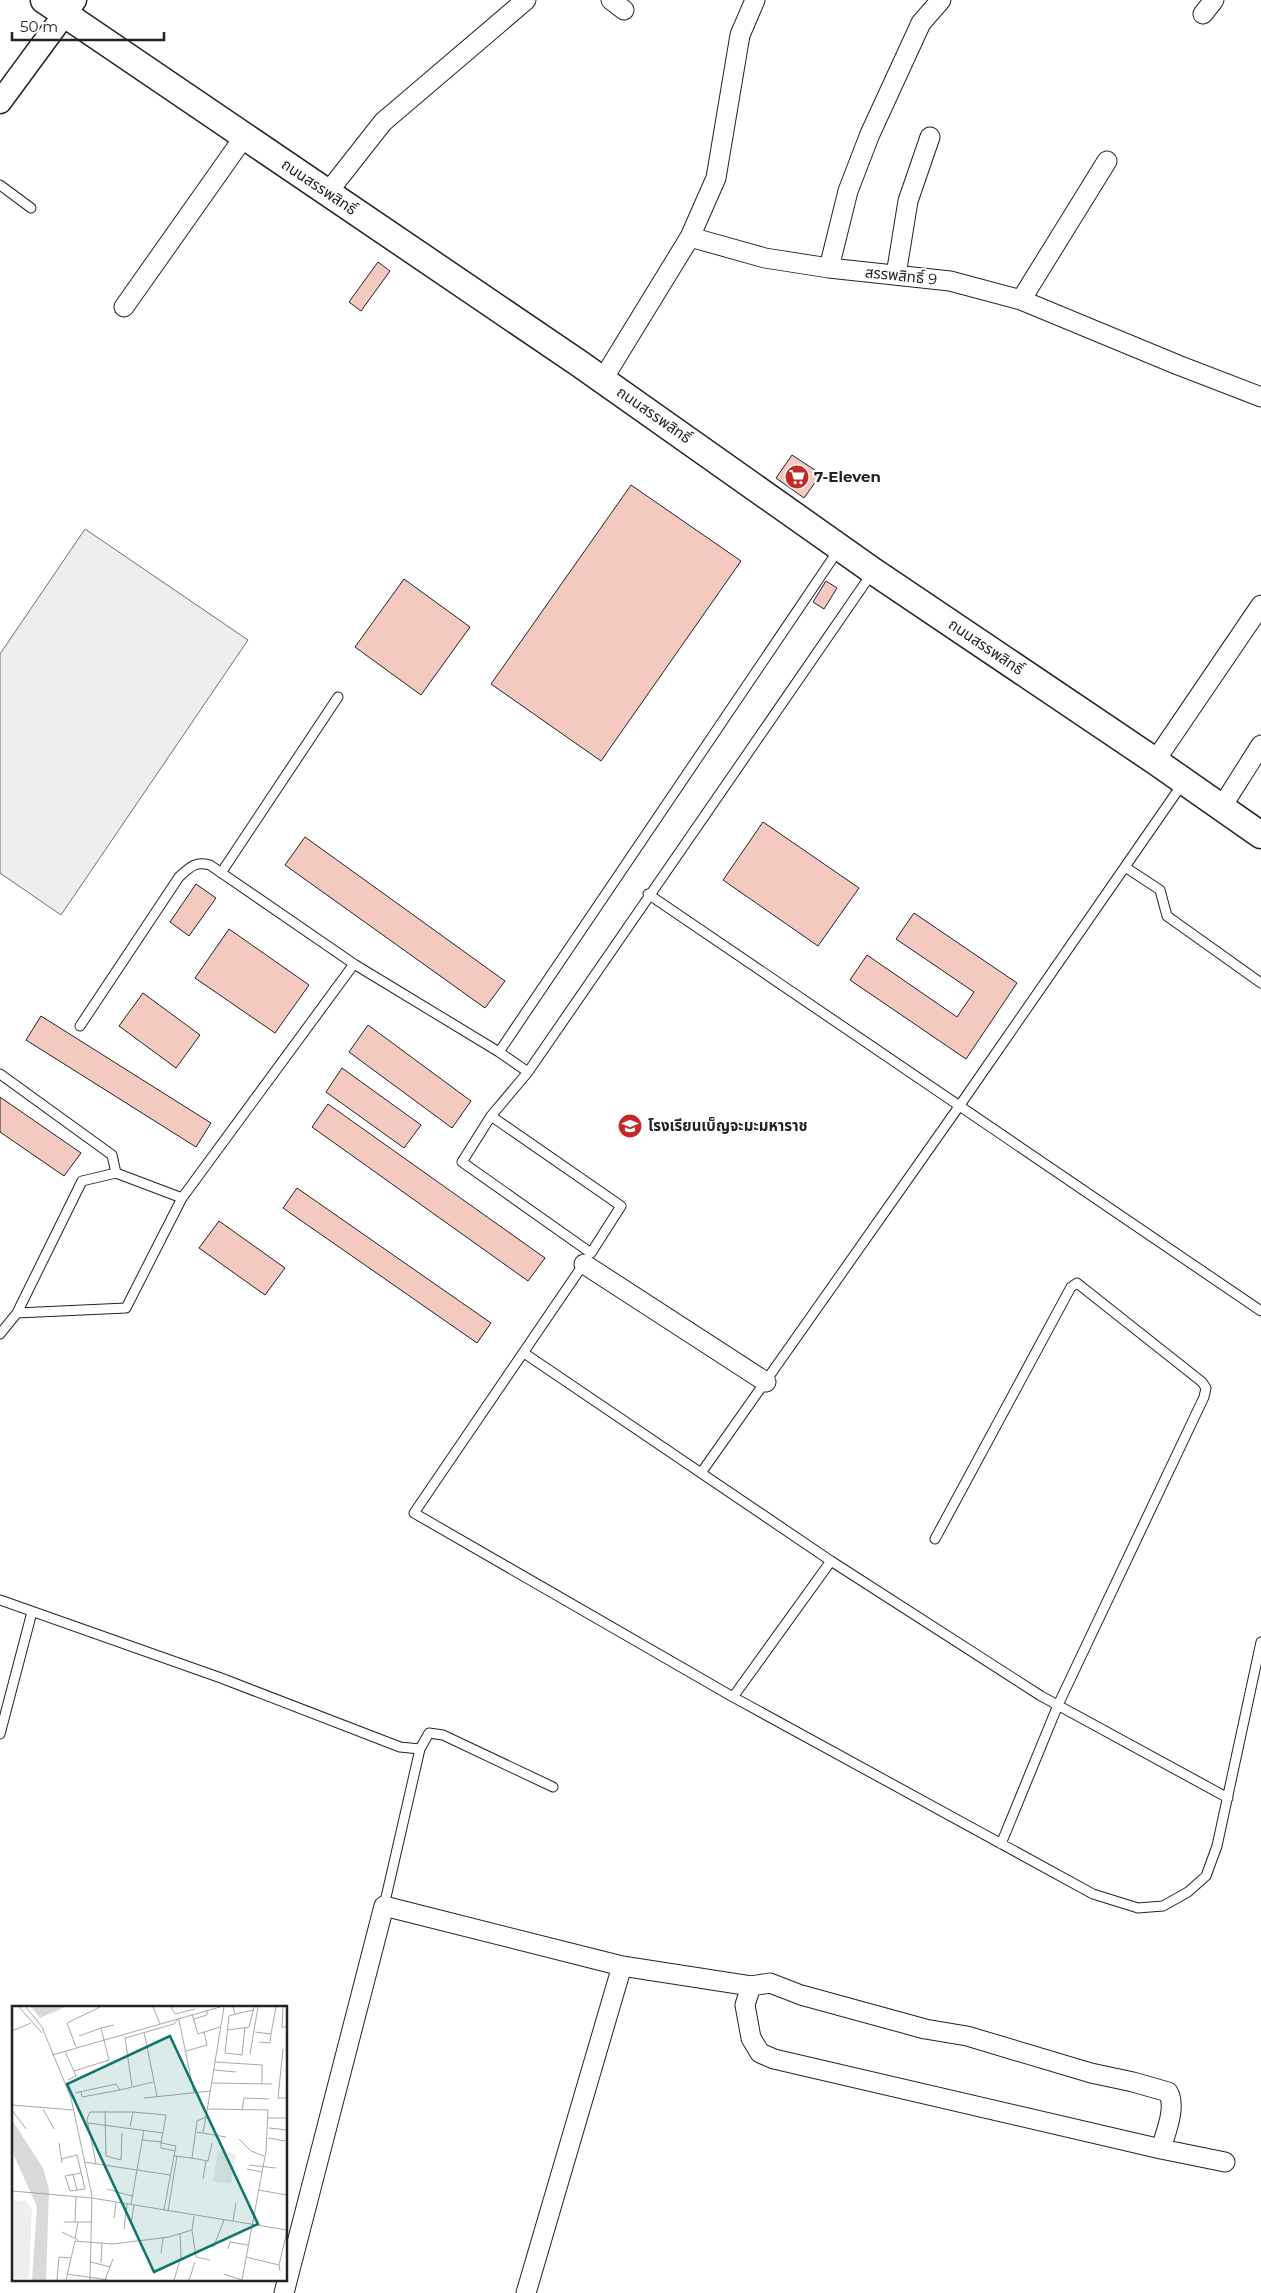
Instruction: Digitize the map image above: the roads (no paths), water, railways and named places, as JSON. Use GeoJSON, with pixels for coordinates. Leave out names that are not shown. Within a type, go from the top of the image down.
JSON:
{"type":"FeatureCollection","features":[{"type":"Feature","properties":{"kind":"main road","name":"ถนนสรรพสิทธิ์"},"geometry":{"type":"LineString","coordinates":[[44,0],[70,7],[244,137],[603,379],[873,571],[1155,761],[1261,835]]}},
{"type":"Feature","properties":{"kind":"street"},"geometry":{"type":"LineString","coordinates":[[328,192],[383,122],[526,0]]}},
{"type":"Feature","properties":{"kind":"street"},"geometry":{"type":"LineString","coordinates":[[603,379],[690,238],[716,178],[740,35],[755,0]]}},
{"type":"Feature","properties":{"kind":"street"},"geometry":{"type":"LineString","coordinates":[[829,268],[848,191],[870,134],[921,23],[941,0]]}},
{"type":"Feature","properties":{"kind":"street"},"geometry":{"type":"LineString","coordinates":[[0,102],[70,7]]}},
{"type":"Feature","properties":{"kind":"street"},"geometry":{"type":"LineString","coordinates":[[124,307],[244,137]]}},
{"type":"Feature","properties":{"kind":"street"},"geometry":{"type":"LineString","coordinates":[[896,275],[908,201],[930,137]]}},
{"type":"Feature","properties":{"kind":"street"},"geometry":{"type":"LineString","coordinates":[[1021,300],[1107,161]]}},
{"type":"Feature","properties":{"kind":"street","name":"สรรพสิทธิ์ 9"},"geometry":{"type":"LineString","coordinates":[[690,238],[765,258],[829,268],[950,281],[1021,300],[1261,398]]}},
{"type":"Feature","properties":{"kind":"street"},"geometry":{"type":"LineString","coordinates":[[1155,761],[1261,605]]}},
{"type":"Feature","properties":{"kind":"street"},"geometry":{"type":"LineString","coordinates":[[1221,808],[1261,745]]}},
{"type":"Feature","properties":{"kind":"street"},"geometry":{"type":"LineString","coordinates":[[588,1259],[766,1382]]}},
{"type":"Feature","properties":{"kind":"street"},"geometry":{"type":"LineString","coordinates":[[288,2278],[384,1906],[622,1966],[750,1986],[770,1983],[801,1995],[925,2029],[967,2036],[1091,2073],[1168,2092],[1171,2100],[1170,2113],[1161,2150]]}},
{"type":"Feature","properties":{"kind":"street"},"geometry":{"type":"LineString","coordinates":[[526,2293],[622,1966]]}},
{"type":"Feature","properties":{"kind":"street"},"geometry":{"type":"LineString","coordinates":[[750,1986],[745,2005],[752,2038],[760,2053],[774,2059],[1161,2150],[1225,2162]]}},
{"type":"Feature","properties":{"kind":"street"},"geometry":{"type":"LineString","coordinates":[[284,2293],[287,2280]]}},
{"type":"Feature","properties":{"kind":"lane"},"geometry":{"type":"LineString","coordinates":[[0,185],[31,208]]}},
{"type":"Feature","properties":{"kind":"lane"},"geometry":{"type":"LineString","coordinates":[[499,1052],[840,547]]}},
{"type":"Feature","properties":{"kind":"lane"},"geometry":{"type":"LineString","coordinates":[[588,1259],[462,1162],[491,1116],[528,1072],[648,894],[873,571]]}},
{"type":"Feature","properties":{"kind":"lane"},"geometry":{"type":"LineString","coordinates":[[221,873],[338,697]]}},
{"type":"Feature","properties":{"kind":"lane"},"geometry":{"type":"LineString","coordinates":[[701,1473],[1184,782]]}},
{"type":"Feature","properties":{"kind":"lane"},"geometry":{"type":"LineString","coordinates":[[80,1026],[179,877],[192,866],[200,863],[210,865],[354,964],[499,1052],[528,1072]]}},
{"type":"Feature","properties":{"kind":"lane"},"geometry":{"type":"LineString","coordinates":[[1126,867],[1160,890],[1167,916],[1261,983]]}},
{"type":"Feature","properties":{"kind":"lane"},"geometry":{"type":"LineString","coordinates":[[648,894],[1261,1312]]}},
{"type":"Feature","properties":{"kind":"lane"},"geometry":{"type":"LineString","coordinates":[[16,1313],[126,1308],[182,1198],[354,964]]}},
{"type":"Feature","properties":{"kind":"lane"},"geometry":{"type":"LineString","coordinates":[[0,1074],[112,1155],[116,1173]]}},
{"type":"Feature","properties":{"kind":"lane"},"geometry":{"type":"LineString","coordinates":[[491,1116],[621,1206],[588,1259],[414,1513],[733,1698],[1093,1894],[1138,1908],[1163,1906],[1188,1892],[1206,1876],[1217,1846],[1261,1642]]}},
{"type":"Feature","properties":{"kind":"lane"},"geometry":{"type":"LineString","coordinates":[[0,1334],[16,1313],[82,1181],[116,1173],[182,1198]]}},
{"type":"Feature","properties":{"kind":"lane"},"geometry":{"type":"LineString","coordinates":[[935,1539],[1071,1287],[1076,1283],[1202,1382],[1206,1388],[1204,1396],[1058,1705],[1001,1844]]}},
{"type":"Feature","properties":{"kind":"lane"},"geometry":{"type":"LineString","coordinates":[[524,1353],[831,1561],[1058,1705],[1228,1798]]}},
{"type":"Feature","properties":{"kind":"lane"},"geometry":{"type":"LineString","coordinates":[[733,1698],[831,1561]]}},
{"type":"Feature","properties":{"kind":"lane"},"geometry":{"type":"LineString","coordinates":[[0,1600],[221,1678],[400,1748],[420,1748]]}},
{"type":"Feature","properties":{"kind":"lane"},"geometry":{"type":"LineString","coordinates":[[0,1734],[32,1612]]}},
{"type":"Feature","properties":{"kind":"lane"},"geometry":{"type":"LineString","coordinates":[[384,1906],[420,1748],[429,1733],[442,1735],[553,1787]]}},
{"type":"Feature","properties":{"kind":"place","name":"7-Eleven"},"geometry":{"type":"Point","coordinates":[797,477]}},
{"type":"Feature","properties":{"kind":"place","name":"โรงเรียนเบ็ญจะมะมหาราช"},"geometry":{"type":"Point","coordinates":[630,1126]}}]}
